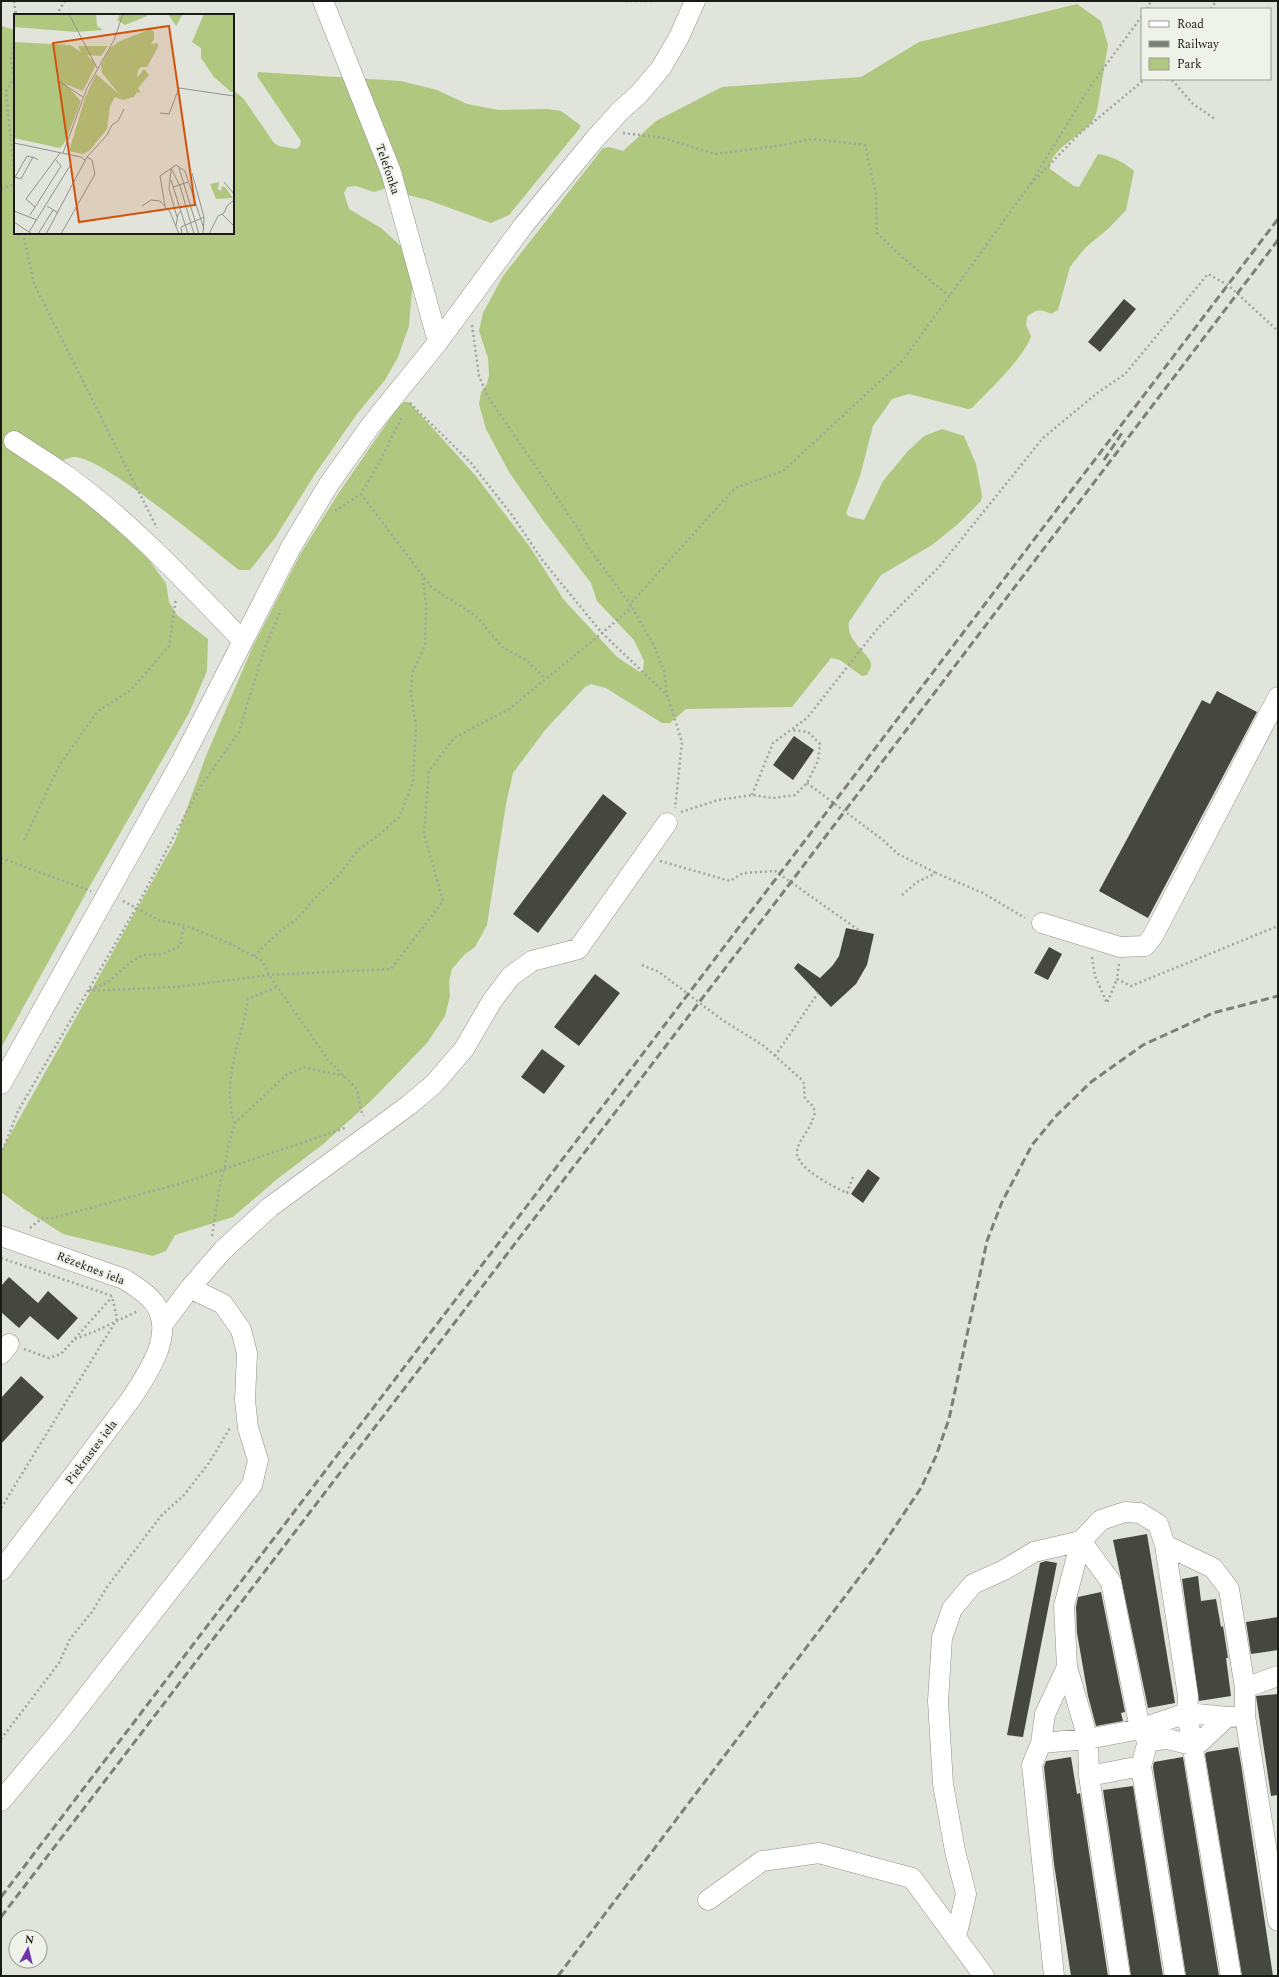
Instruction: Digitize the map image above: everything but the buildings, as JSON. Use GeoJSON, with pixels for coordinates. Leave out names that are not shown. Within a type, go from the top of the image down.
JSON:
{"type":"FeatureCollection","features":[{"type":"Feature","properties":{"kind":"street","name":"Telefonka"},"geometry":{"type":"LineString","coordinates":[[323,1],[391,172],[438,342]]}},
{"type":"Feature","properties":{"kind":"street"},"geometry":{"type":"LineString","coordinates":[[1,1084],[181,762],[242,640],[291,547],[329,484],[372,425],[438,342],[523,226],[603,130],[639,94],[661,68],[679,37],[695,1]]}},
{"type":"Feature","properties":{"kind":"street"},"geometry":{"type":"LineString","coordinates":[[14,441],[68,477],[127,526],[180,575],[242,640]]}},
{"type":"Feature","properties":{"kind":"street"},"geometry":{"type":"LineString","coordinates":[[1042,923],[1120,947],[1144,946],[1153,936],[1278,697]]}},
{"type":"Feature","properties":{"kind":"street"},"geometry":{"type":"LineString","coordinates":[[163,1324],[190,1288],[223,1250],[270,1207],[409,1105],[434,1084],[464,1049],[492,1001],[511,976],[532,961],[578,949],[667,823]]}},
{"type":"Feature","properties":{"kind":"street","name":"Rēzeknes iela"},"geometry":{"type":"LineString","coordinates":[[8,1238],[124,1279],[142,1290],[155,1304],[163,1324]]}},
{"type":"Feature","properties":{"kind":"street"},"geometry":{"type":"LineString","coordinates":[[1,1801],[63,1727],[252,1486],[258,1460],[248,1428],[245,1403],[247,1353],[241,1330],[223,1304],[190,1288]]}},
{"type":"Feature","properties":{"kind":"street","name":"Piekrastes iela"},"geometry":{"type":"LineString","coordinates":[[1,1571],[131,1400],[148,1371],[161,1341],[163,1324]]}},
{"type":"Feature","properties":{"kind":"street"},"geometry":{"type":"LineString","coordinates":[[1120,1976],[1089,1776],[1088,1739],[1067,1667],[1064,1606],[1081,1541],[1101,1520],[1125,1512],[1140,1513],[1158,1524],[1165,1545],[1188,1696],[1187,1713],[1231,1976]]}},
{"type":"Feature","properties":{"kind":"street"},"geometry":{"type":"LineString","coordinates":[[1081,1541],[1111,1582],[1144,1735],[1141,1766],[1174,1976]]}},
{"type":"Feature","properties":{"kind":"street"},"geometry":{"type":"LineString","coordinates":[[956,1937],[966,1894],[955,1851],[943,1784],[938,1701],[942,1638],[952,1609],[973,1584],[1004,1570],[1034,1552],[1081,1541]]}},
{"type":"Feature","properties":{"kind":"street"},"geometry":{"type":"LineString","coordinates":[[1165,1545],[1213,1568],[1229,1589],[1245,1688],[1236,1716],[1278,1921]]}},
{"type":"Feature","properties":{"kind":"street"},"geometry":{"type":"LineString","coordinates":[[1054,1976],[1032,1765],[1041,1743],[1045,1714],[1067,1667]]}},
{"type":"Feature","properties":{"kind":"street"},"geometry":{"type":"LineString","coordinates":[[1245,1688],[1278,1676]]}},
{"type":"Feature","properties":{"kind":"street"},"geometry":{"type":"LineString","coordinates":[[1144,1735],[1187,1713],[1236,1716]]}},
{"type":"Feature","properties":{"kind":"street"},"geometry":{"type":"LineString","coordinates":[[1041,1743],[1144,1735],[1193,1745],[1199,1743],[1236,1716]]}},
{"type":"Feature","properties":{"kind":"street"},"geometry":{"type":"LineString","coordinates":[[1089,1776],[1141,1766]]}},
{"type":"Feature","properties":{"kind":"street"},"geometry":{"type":"LineString","coordinates":[[708,1900],[762,1861],[819,1853],[912,1878],[984,1976]]}},
{"type":"Feature","properties":{"kind":"path"},"geometry":{"type":"LineString","coordinates":[[14,1],[16,14]]}},
{"type":"Feature","properties":{"kind":"path"},"geometry":{"type":"LineString","coordinates":[[57,14],[65,1]]}},
{"type":"Feature","properties":{"kind":"path"},"geometry":{"type":"LineString","coordinates":[[625,1],[652,1]]}},
{"type":"Feature","properties":{"kind":"path"},"geometry":{"type":"LineString","coordinates":[[88,991],[176,987],[269,975],[391,969],[443,901],[424,834],[428,771],[454,738],[508,709],[602,633],[629,610],[631,605],[735,488],[783,471],[903,360],[1026,189],[1092,84],[1141,17]]}},
{"type":"Feature","properties":{"kind":"path"},"geometry":{"type":"LineString","coordinates":[[14,38],[11,61],[14,78],[6,91],[14,174]]}},
{"type":"Feature","properties":{"kind":"path"},"geometry":{"type":"LineString","coordinates":[[1026,189],[1080,134],[1144,80]]}},
{"type":"Feature","properties":{"kind":"path"},"geometry":{"type":"LineString","coordinates":[[1169,80],[1173,82],[1193,104],[1215,119]]}},
{"type":"Feature","properties":{"kind":"path"},"geometry":{"type":"LineString","coordinates":[[1,91],[6,91]]}},
{"type":"Feature","properties":{"kind":"path"},"geometry":{"type":"LineString","coordinates":[[603,130],[663,138],[715,154],[777,146],[812,139],[865,145],[876,194],[876,233],[949,297]]}},
{"type":"Feature","properties":{"kind":"path"},"geometry":{"type":"LineString","coordinates":[[1,189],[14,184]]}},
{"type":"Feature","properties":{"kind":"path"},"geometry":{"type":"LineString","coordinates":[[23,234],[34,284],[160,533]]}},
{"type":"Feature","properties":{"kind":"path"},"geometry":{"type":"LineString","coordinates":[[752,795],[773,743],[807,718],[878,628],[939,566],[1043,438],[1096,394],[1125,374],[1208,274],[1228,285],[1278,331]]}},
{"type":"Feature","properties":{"kind":"path"},"geometry":{"type":"LineString","coordinates":[[469,300],[479,376],[487,395],[579,530],[588,547],[631,605],[654,646],[664,671],[667,694],[682,742],[674,815],[718,800],[752,795],[773,798],[795,794],[807,783],[818,761],[820,744],[808,732],[791,730]]}},
{"type":"Feature","properties":{"kind":"path"},"geometry":{"type":"LineString","coordinates":[[406,408],[409,401],[471,463],[512,515],[543,561],[602,633],[667,694]]}},
{"type":"Feature","properties":{"kind":"path"},"geometry":{"type":"LineString","coordinates":[[332,515],[336,509],[360,494],[379,463],[402,415]]}},
{"type":"Feature","properties":{"kind":"path"},"geometry":{"type":"LineString","coordinates":[[360,494],[432,588],[476,616],[502,647],[526,660],[545,678]]}},
{"type":"Feature","properties":{"kind":"path"},"geometry":{"type":"LineString","coordinates":[[254,956],[279,932],[297,919],[317,896],[338,876],[359,849],[379,835],[398,817],[413,782],[416,727],[410,693],[412,674],[425,645],[426,604],[422,574]]}},
{"type":"Feature","properties":{"kind":"path"},"geometry":{"type":"LineString","coordinates":[[24,840],[59,766],[97,712],[131,690],[169,646],[180,575]]}},
{"type":"Feature","properties":{"kind":"path"},"geometry":{"type":"LineString","coordinates":[[1,1155],[18,1111],[136,908],[198,789],[239,732],[264,650],[283,605]]}},
{"type":"Feature","properties":{"kind":"path"},"geometry":{"type":"LineString","coordinates":[[807,783],[883,840],[898,854],[936,873],[983,893],[1028,920],[1042,923]]}},
{"type":"Feature","properties":{"kind":"path"},"geometry":{"type":"LineString","coordinates":[[645,856],[730,881],[743,873],[775,871],[860,931]]}},
{"type":"Feature","properties":{"kind":"path"},"geometry":{"type":"LineString","coordinates":[[1,858],[106,894],[162,921],[184,925],[231,944],[262,961],[277,987],[329,1060],[357,1089],[361,1111],[375,1129]]}},
{"type":"Feature","properties":{"kind":"path"},"geometry":{"type":"LineString","coordinates":[[902,895],[917,882],[936,873]]}},
{"type":"Feature","properties":{"kind":"path"},"geometry":{"type":"LineString","coordinates":[[88,991],[108,982],[131,962],[143,955],[163,954],[180,946],[184,925]]}},
{"type":"Feature","properties":{"kind":"path"},"geometry":{"type":"LineString","coordinates":[[1117,979],[1131,986],[1278,926]]}},
{"type":"Feature","properties":{"kind":"path"},"geometry":{"type":"LineString","coordinates":[[1081,935],[1083,942],[1092,955],[1095,976],[1107,1003],[1117,979],[1120,947]]}},
{"type":"Feature","properties":{"kind":"path"},"geometry":{"type":"LineString","coordinates":[[642,965],[659,972],[721,1018],[764,1046],[802,1080],[804,1084],[804,1097],[814,1109],[810,1127],[798,1148],[797,1152],[799,1161],[823,1180],[847,1193],[853,1177]]}},
{"type":"Feature","properties":{"kind":"path"},"geometry":{"type":"LineString","coordinates":[[235,1123],[230,1110],[231,1067],[245,1021],[248,999],[277,987]]}},
{"type":"Feature","properties":{"kind":"path"},"geometry":{"type":"LineString","coordinates":[[775,1056],[818,993]]}},
{"type":"Feature","properties":{"kind":"path"},"geometry":{"type":"LineString","coordinates":[[211,1239],[221,1178],[226,1168],[228,1146],[235,1123],[286,1075],[304,1067],[345,1076]]}},
{"type":"Feature","properties":{"kind":"path"},"geometry":{"type":"LineString","coordinates":[[8,1238],[42,1218],[53,1218],[186,1182],[346,1128]]}},
{"type":"Feature","properties":{"kind":"path"},"geometry":{"type":"LineString","coordinates":[[1,1258],[112,1296]]}},
{"type":"Feature","properties":{"kind":"path"},"geometry":{"type":"LineString","coordinates":[[1,1508],[117,1319],[112,1296]]}},
{"type":"Feature","properties":{"kind":"path"},"geometry":{"type":"LineString","coordinates":[[5,1349],[49,1358],[61,1354],[112,1296]]}},
{"type":"Feature","properties":{"kind":"path"},"geometry":{"type":"LineString","coordinates":[[74,1339],[155,1304]]}},
{"type":"Feature","properties":{"kind":"path"},"geometry":{"type":"LineString","coordinates":[[1,1739],[59,1663],[70,1639],[92,1612],[126,1560],[161,1516],[184,1494],[209,1463],[245,1403]]}},
{"type":"Feature","properties":{"kind":"green space"},"geometry":{"type":"Polygon","coordinates":[[[1077,4],[1101,21],[1108,45],[1095,117],[1089,126],[1055,154],[1051,161],[1050,169],[1074,186],[1079,187],[1098,154],[1122,162],[1134,171],[1126,210],[1109,228],[1085,248],[1070,267],[1058,310],[1051,314],[1044,311],[1036,311],[1027,317],[1026,325],[1031,336],[1022,354],[972,408],[968,409],[909,394],[892,399],[873,426],[860,476],[846,513],[848,516],[864,520],[883,481],[908,451],[924,436],[942,429],[964,436],[976,464],[982,496],[981,501],[958,524],[932,545],[881,575],[849,622],[851,636],[868,657],[870,662],[871,667],[867,675],[862,676],[840,660],[831,658],[792,707],[686,709],[670,723],[662,723],[606,688],[591,684],[585,687],[546,729],[513,773],[506,804],[487,925],[475,947],[464,955],[452,969],[449,982],[450,996],[445,1016],[427,1043],[372,1100],[322,1145],[276,1180],[233,1217],[175,1235],[166,1251],[153,1256],[63,1234],[1,1192],[1,1151],[175,841],[206,756],[253,646],[301,553],[340,491],[398,407],[404,402],[409,402],[475,475],[530,547],[564,600],[617,657],[640,672],[643,671],[644,661],[634,640],[597,601],[591,583],[542,519],[509,472],[486,429],[479,404],[481,392],[487,384],[489,375],[488,358],[479,331],[483,313],[503,276],[603,148],[609,147],[623,151],[656,121],[722,87],[861,77],[919,42],[1077,4]]]}},
{"type":"Feature","properties":{"kind":"green space"},"geometry":{"type":"Polygon","coordinates":[[[1,26],[14,30],[14,234],[234,234],[234,91],[243,98],[274,143],[279,146],[296,149],[300,146],[301,141],[257,76],[258,72],[401,81],[437,90],[467,104],[499,110],[547,109],[561,111],[580,125],[580,128],[509,215],[491,223],[428,200],[384,189],[374,192],[356,186],[347,187],[344,193],[349,209],[381,228],[403,248],[413,277],[409,326],[398,357],[385,380],[357,414],[315,474],[275,538],[250,570],[239,570],[157,505],[108,471],[88,461],[74,457],[60,462],[86,499],[146,556],[166,583],[169,602],[177,615],[208,639],[207,671],[189,713],[91,884],[1,1048],[1,26]]]}},
{"type":"Feature","properties":{"kind":"railway"},"geometry":{"type":"LineString","coordinates":[[1,1897],[1278,219]]}},
{"type":"Feature","properties":{"kind":"railway"},"geometry":{"type":"LineString","coordinates":[[1,1917],[791,882],[1278,240]]}},
{"type":"Feature","properties":{"kind":"railway"},"geometry":{"type":"LineString","coordinates":[[1104,460],[1122,433]]}},
{"type":"Feature","properties":{"kind":"railway"},"geometry":{"type":"LineString","coordinates":[[558,1976],[874,1558],[921,1488],[936,1456],[949,1419],[987,1241],[1002,1202],[1032,1145],[1056,1116],[1091,1082],[1143,1045],[1213,1013],[1278,996]]}}]}
